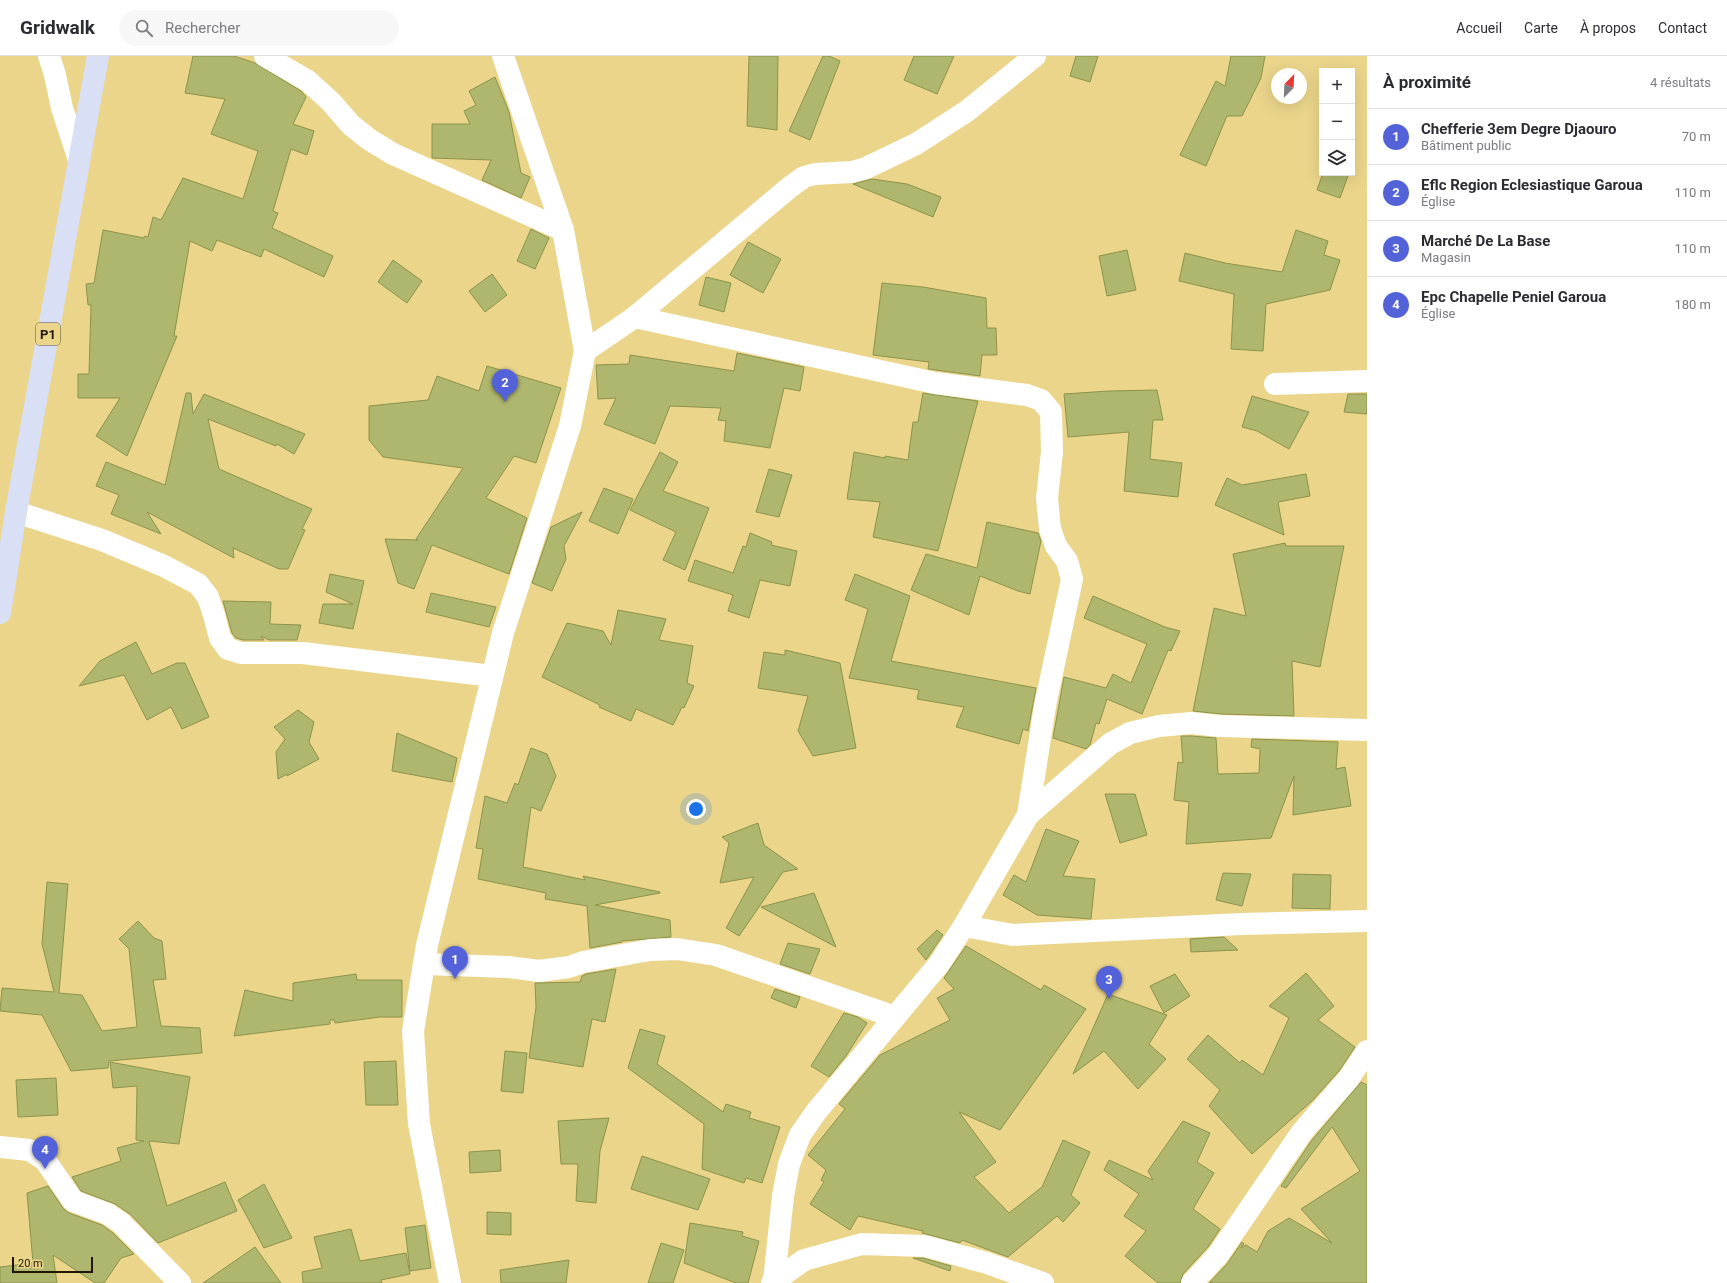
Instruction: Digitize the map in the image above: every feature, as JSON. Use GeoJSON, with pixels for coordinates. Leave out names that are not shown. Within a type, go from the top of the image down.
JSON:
{"type":"FeatureCollection","features":[{"type":"Feature","properties":{"kind":"main road","name":"P1"},"geometry":{"type":"LineString","coordinates":[[0,613],[16,512],[98,56]]}},
{"type":"Feature","properties":{"kind":"street"},"geometry":{"type":"LineString","coordinates":[[49,56],[55,75],[62,108],[79,160]]}},
{"type":"Feature","properties":{"kind":"street"},"geometry":{"type":"LineString","coordinates":[[265,56],[308,81],[331,102],[351,125],[370,140],[393,154],[563,230]]}},
{"type":"Feature","properties":{"kind":"street"},"geometry":{"type":"LineString","coordinates":[[450,1283],[419,1124],[413,1031],[427,946],[492,676],[503,633],[570,426],[585,351],[563,230],[503,56]]}},
{"type":"Feature","properties":{"kind":"street"},"geometry":{"type":"LineString","coordinates":[[585,351],[635,317],[790,187],[804,177],[814,174],[852,172],[859,170],[916,144],[967,111],[1035,56]]}},
{"type":"Feature","properties":{"kind":"street"},"geometry":{"type":"LineString","coordinates":[[635,317],[935,383],[1027,395],[1041,400],[1051,412],[1052,452],[1047,498],[1050,529],[1056,546],[1067,561],[1072,579],[1045,706],[1028,815]]}},
{"type":"Feature","properties":{"kind":"street"},"geometry":{"type":"LineString","coordinates":[[1275,384],[1367,381]]}},
{"type":"Feature","properties":{"kind":"street"},"geometry":{"type":"LineString","coordinates":[[16,512],[102,540],[164,566],[198,584],[208,597],[220,638],[228,649],[241,653],[303,653],[492,676]]}},
{"type":"Feature","properties":{"kind":"street"},"geometry":{"type":"LineString","coordinates":[[773,1282],[783,1196],[789,1164],[800,1135],[816,1112],[940,964],[964,926],[1028,815],[1110,744],[1130,732],[1158,726],[1191,723],[1220,726],[1367,730]]}},
{"type":"Feature","properties":{"kind":"street"},"geometry":{"type":"LineString","coordinates":[[964,926],[1013,936],[1242,924],[1367,921]]}},
{"type":"Feature","properties":{"kind":"street"},"geometry":{"type":"LineString","coordinates":[[424,964],[508,967],[540,971],[570,967],[583,962],[650,950],[677,949],[716,955],[895,1017]]}},
{"type":"Feature","properties":{"kind":"street"},"geometry":{"type":"LineString","coordinates":[[1192,1283],[1218,1255],[1302,1132],[1349,1078],[1367,1051]]}},
{"type":"Feature","properties":{"kind":"street"},"geometry":{"type":"LineString","coordinates":[[0,1147],[29,1150],[45,1160],[73,1201],[108,1214],[121,1223],[180,1283]]}},
{"type":"Feature","properties":{"kind":"street"},"geometry":{"type":"LineString","coordinates":[[773,1282],[804,1260],[862,1244],[925,1246],[987,1263],[1043,1283]]}},
{"type":"Feature","properties":{"kind":"building"},"geometry":{"type":"Polygon","coordinates":[[[193,56],[234,56],[255,63],[301,91],[306,97],[293,124],[314,131],[307,155],[291,149],[273,211],[278,213],[272,228],[333,256],[324,277],[264,249],[261,257],[217,240],[212,251],[190,241],[174,336],[177,336],[127,456],[96,436],[120,398],[78,398],[78,374],[89,374],[91,305],[88,305],[86,284],[94,283],[103,230],[144,238],[145,236],[148,237],[153,217],[161,220],[183,178],[243,199],[258,151],[211,134],[225,99],[185,93],[193,56]]]}},
{"type":"Feature","properties":{"kind":"building"},"geometry":{"type":"Polygon","coordinates":[[[749,56],[778,56],[777,130],[747,126],[749,56]]]}},
{"type":"Feature","properties":{"kind":"building"},"geometry":{"type":"Polygon","coordinates":[[[823,56],[829,56],[840,61],[810,140],[789,131],[823,56]]]}},
{"type":"Feature","properties":{"kind":"building"},"geometry":{"type":"Polygon","coordinates":[[[914,56],[954,56],[937,94],[904,80],[914,56]]]}},
{"type":"Feature","properties":{"kind":"building"},"geometry":{"type":"Polygon","coordinates":[[[1076,56],[1098,56],[1090,82],[1070,76],[1076,56]]]}},
{"type":"Feature","properties":{"kind":"building"},"geometry":{"type":"Polygon","coordinates":[[[1231,56],[1265,56],[1261,78],[1242,116],[1227,116],[1206,166],[1180,155],[1216,81],[1225,86],[1231,56]]]}},
{"type":"Feature","properties":{"kind":"building"},"geometry":{"type":"Polygon","coordinates":[[[495,77],[509,112],[521,173],[530,177],[521,198],[482,180],[491,160],[432,158],[432,124],[470,124],[464,111],[476,105],[469,91],[495,77]]]}},
{"type":"Feature","properties":{"kind":"building"},"geometry":{"type":"Polygon","coordinates":[[[1322,176],[1348,176],[1340,198],[1317,190],[1322,176]]]}},
{"type":"Feature","properties":{"kind":"building"},"geometry":{"type":"Polygon","coordinates":[[[872,179],[907,184],[941,197],[933,217],[853,184],[872,179]]]}},
{"type":"Feature","properties":{"kind":"building"},"geometry":{"type":"Polygon","coordinates":[[[531,229],[549,238],[535,269],[517,261],[531,229]]]}},
{"type":"Feature","properties":{"kind":"building"},"geometry":{"type":"Polygon","coordinates":[[[1296,230],[1328,241],[1324,255],[1340,260],[1330,290],[1266,304],[1263,351],[1231,349],[1234,294],[1179,281],[1185,253],[1225,263],[1282,272],[1296,230]]]}},
{"type":"Feature","properties":{"kind":"building"},"geometry":{"type":"Polygon","coordinates":[[[748,242],[781,259],[763,293],[730,275],[748,242]]]}},
{"type":"Feature","properties":{"kind":"building"},"geometry":{"type":"Polygon","coordinates":[[[1127,250],[1136,290],[1107,296],[1099,256],[1127,250]]]}},
{"type":"Feature","properties":{"kind":"building"},"geometry":{"type":"Polygon","coordinates":[[[393,260],[422,281],[407,303],[378,282],[393,260]]]}},
{"type":"Feature","properties":{"kind":"building"},"geometry":{"type":"Polygon","coordinates":[[[492,274],[507,295],[485,312],[469,291],[492,274]]]}},
{"type":"Feature","properties":{"kind":"building"},"geometry":{"type":"Polygon","coordinates":[[[706,277],[731,283],[724,312],[699,305],[706,277]]]}},
{"type":"Feature","properties":{"kind":"building"},"geometry":{"type":"Polygon","coordinates":[[[882,283],[923,287],[986,298],[987,328],[996,328],[997,355],[982,355],[980,376],[928,369],[929,362],[873,355],[882,283]]]}},
{"type":"Feature","properties":{"kind":"building"},"geometry":{"type":"Polygon","coordinates":[[[737,353],[804,367],[800,391],[784,388],[770,448],[724,441],[726,421],[718,420],[721,408],[670,406],[655,444],[604,424],[616,398],[598,399],[596,365],[629,364],[630,355],[734,371],[737,353]]]}},
{"type":"Feature","properties":{"kind":"building"},"geometry":{"type":"Polygon","coordinates":[[[487,366],[561,388],[536,463],[514,456],[486,498],[527,518],[509,574],[432,545],[414,589],[398,583],[385,539],[418,540],[416,539],[463,468],[383,457],[369,440],[369,406],[428,400],[437,376],[479,391],[487,366]]]}},
{"type":"Feature","properties":{"kind":"building"},"geometry":{"type":"Polygon","coordinates":[[[1157,390],[1163,420],[1153,420],[1150,459],[1182,463],[1178,497],[1124,491],[1129,432],[1068,437],[1064,394],[1157,390]]]}},
{"type":"Feature","properties":{"kind":"building"},"geometry":{"type":"Polygon","coordinates":[[[186,393],[191,393],[193,414],[204,394],[305,434],[294,454],[277,444],[276,446],[208,419],[219,469],[312,509],[302,529],[305,530],[288,569],[279,569],[233,548],[234,558],[147,512],[161,534],[111,514],[119,495],[96,486],[106,462],[165,485],[186,393]]]}},
{"type":"Feature","properties":{"kind":"building"},"geometry":{"type":"Polygon","coordinates":[[[923,393],[978,401],[938,551],[873,537],[880,502],[847,499],[854,452],[885,458],[885,456],[908,460],[913,422],[918,422],[923,393]]]}},
{"type":"Feature","properties":{"kind":"building"},"geometry":{"type":"Polygon","coordinates":[[[1348,394],[1367,394],[1367,414],[1344,412],[1348,394]]]}},
{"type":"Feature","properties":{"kind":"building"},"geometry":{"type":"Polygon","coordinates":[[[1252,396],[1309,412],[1289,449],[1257,431],[1242,427],[1252,396]]]}},
{"type":"Feature","properties":{"kind":"building"},"geometry":{"type":"Polygon","coordinates":[[[660,452],[678,462],[663,491],[709,508],[685,570],[663,560],[676,532],[630,510],[660,452]]]}},
{"type":"Feature","properties":{"kind":"building"},"geometry":{"type":"Polygon","coordinates":[[[769,469],[792,475],[779,517],[756,512],[769,469]]]}},
{"type":"Feature","properties":{"kind":"building"},"geometry":{"type":"Polygon","coordinates":[[[1306,474],[1310,496],[1278,502],[1284,535],[1215,505],[1227,478],[1242,485],[1306,474]]]}},
{"type":"Feature","properties":{"kind":"building"},"geometry":{"type":"Polygon","coordinates":[[[604,488],[633,499],[618,534],[589,521],[604,488]]]}},
{"type":"Feature","properties":{"kind":"building"},"geometry":{"type":"Polygon","coordinates":[[[582,512],[564,546],[566,559],[552,591],[532,583],[551,527],[582,512]]]}},
{"type":"Feature","properties":{"kind":"building"},"geometry":{"type":"Polygon","coordinates":[[[987,522],[1038,533],[1041,541],[1030,594],[1018,591],[980,576],[969,615],[911,590],[926,554],[977,568],[987,522]]]}},
{"type":"Feature","properties":{"kind":"building"},"geometry":{"type":"Polygon","coordinates":[[[750,533],[772,542],[771,545],[797,551],[790,586],[760,580],[749,618],[728,611],[733,595],[688,581],[695,560],[733,573],[743,546],[746,547],[750,533]]]}},
{"type":"Feature","properties":{"kind":"building"},"geometry":{"type":"Polygon","coordinates":[[[1285,543],[1286,546],[1344,546],[1320,667],[1292,661],[1294,716],[1221,714],[1193,711],[1214,608],[1246,616],[1233,554],[1285,543]]]}},
{"type":"Feature","properties":{"kind":"building"},"geometry":{"type":"Polygon","coordinates":[[[330,574],[364,581],[353,629],[319,623],[323,604],[353,604],[326,592],[330,574]]]}},
{"type":"Feature","properties":{"kind":"building"},"geometry":{"type":"Polygon","coordinates":[[[855,574],[910,596],[891,661],[1036,688],[1028,731],[1023,729],[1019,744],[956,727],[964,707],[917,699],[919,690],[849,678],[868,609],[845,600],[855,574]]]}},
{"type":"Feature","properties":{"kind":"building"},"geometry":{"type":"Polygon","coordinates":[[[431,593],[496,607],[489,627],[426,612],[431,593]]]}},
{"type":"Feature","properties":{"kind":"building"},"geometry":{"type":"Polygon","coordinates":[[[1093,596],[1165,627],[1180,631],[1171,651],[1168,650],[1142,714],[1107,699],[1099,724],[1096,723],[1090,745],[1086,749],[1053,738],[1064,677],[1106,688],[1113,674],[1131,683],[1147,644],[1084,618],[1093,596]]]}},
{"type":"Feature","properties":{"kind":"building"},"geometry":{"type":"Polygon","coordinates":[[[223,601],[271,602],[270,624],[301,625],[297,640],[269,640],[261,636],[264,640],[243,640],[236,638],[232,633],[223,601]]]}},
{"type":"Feature","properties":{"kind":"building"},"geometry":{"type":"Polygon","coordinates":[[[618,610],[666,619],[659,640],[693,646],[687,683],[694,686],[684,708],[682,707],[673,725],[636,709],[631,721],[599,707],[600,705],[542,677],[567,623],[603,631],[611,645],[618,610]]]}},
{"type":"Feature","properties":{"kind":"building"},"geometry":{"type":"Polygon","coordinates":[[[136,642],[152,674],[177,663],[185,663],[209,717],[182,729],[171,707],[147,720],[124,675],[79,686],[100,661],[136,642]]]}},
{"type":"Feature","properties":{"kind":"building"},"geometry":{"type":"Polygon","coordinates":[[[785,650],[840,663],[856,748],[813,756],[798,731],[808,696],[758,688],[764,652],[785,655],[785,650]]]}},
{"type":"Feature","properties":{"kind":"building"},"geometry":{"type":"Polygon","coordinates":[[[298,710],[314,722],[309,742],[319,759],[287,776],[287,774],[278,779],[276,752],[285,739],[274,727],[298,710]]]}},
{"type":"Feature","properties":{"kind":"building"},"geometry":{"type":"Polygon","coordinates":[[[397,733],[457,758],[452,782],[392,771],[397,733]]]}},
{"type":"Feature","properties":{"kind":"building"},"geometry":{"type":"Polygon","coordinates":[[[1181,736],[1216,738],[1218,774],[1259,773],[1260,749],[1251,747],[1252,739],[1338,742],[1336,769],[1345,767],[1351,806],[1293,815],[1294,776],[1271,838],[1186,844],[1189,802],[1174,800],[1178,762],[1183,763],[1181,736]]]}},
{"type":"Feature","properties":{"kind":"building"},"geometry":{"type":"Polygon","coordinates":[[[531,748],[547,754],[556,776],[541,811],[531,807],[523,867],[585,880],[583,876],[660,892],[595,905],[670,920],[671,937],[622,941],[590,948],[587,906],[545,899],[546,893],[478,879],[483,849],[476,848],[485,796],[507,803],[515,783],[518,785],[531,748]]]}},
{"type":"Feature","properties":{"kind":"building"},"geometry":{"type":"Polygon","coordinates":[[[1105,794],[1135,794],[1147,835],[1120,843],[1105,794]]]}},
{"type":"Feature","properties":{"kind":"building"},"geometry":{"type":"Polygon","coordinates":[[[758,823],[764,845],[798,869],[783,872],[739,936],[726,928],[754,877],[720,883],[729,843],[722,837],[758,823]]]}},
{"type":"Feature","properties":{"kind":"building"},"geometry":{"type":"Polygon","coordinates":[[[1046,829],[1079,841],[1063,876],[1095,879],[1091,919],[1037,915],[1003,895],[1014,875],[1026,882],[1046,829]]]}},
{"type":"Feature","properties":{"kind":"building"},"geometry":{"type":"Polygon","coordinates":[[[1223,873],[1251,874],[1242,906],[1216,900],[1223,873]]]}},
{"type":"Feature","properties":{"kind":"building"},"geometry":{"type":"Polygon","coordinates":[[[1293,874],[1331,875],[1330,909],[1292,908],[1293,874]]]}},
{"type":"Feature","properties":{"kind":"building"},"geometry":{"type":"Polygon","coordinates":[[[47,882],[68,884],[59,993],[82,995],[102,1031],[137,1027],[129,949],[119,939],[138,921],[154,938],[162,941],[166,979],[153,980],[161,1026],[200,1028],[202,1053],[109,1061],[108,1068],[71,1071],[42,1015],[0,1011],[2,988],[54,992],[42,944],[47,882]]]}},
{"type":"Feature","properties":{"kind":"building"},"geometry":{"type":"Polygon","coordinates":[[[814,893],[836,947],[761,907],[814,893]]]}},
{"type":"Feature","properties":{"kind":"building"},"geometry":{"type":"Polygon","coordinates":[[[937,930],[943,935],[926,960],[917,949],[937,930]]]}},
{"type":"Feature","properties":{"kind":"building"},"geometry":{"type":"Polygon","coordinates":[[[1224,937],[1238,950],[1191,952],[1190,939],[1224,937]]]}},
{"type":"Feature","properties":{"kind":"building"},"geometry":{"type":"Polygon","coordinates":[[[788,943],[820,949],[810,974],[780,964],[788,943]]]}},
{"type":"Feature","properties":{"kind":"building"},"geometry":{"type":"Polygon","coordinates":[[[966,946],[1041,990],[1044,985],[1086,1009],[1000,1130],[959,1112],[996,1162],[974,1177],[1009,1213],[1042,1187],[1063,1140],[1090,1152],[1071,1195],[1080,1203],[1063,1222],[1057,1216],[1008,1257],[962,1240],[960,1243],[922,1233],[923,1231],[858,1216],[850,1230],[810,1204],[824,1182],[821,1180],[826,1170],[808,1155],[845,1109],[839,1104],[880,1055],[950,1020],[937,998],[954,989],[944,978],[966,946]]]}},
{"type":"Feature","properties":{"kind":"building"},"geometry":{"type":"Polygon","coordinates":[[[616,969],[605,1022],[592,1019],[583,1067],[529,1058],[536,1007],[535,983],[580,982],[582,976],[586,974],[616,969]]]}},
{"type":"Feature","properties":{"kind":"building"},"geometry":{"type":"Polygon","coordinates":[[[1306,973],[1334,1006],[1318,1020],[1355,1047],[1339,1071],[1313,1100],[1252,1154],[1209,1106],[1220,1090],[1187,1059],[1208,1035],[1240,1063],[1242,1060],[1263,1075],[1289,1018],[1269,1006],[1306,973]]]}},
{"type":"Feature","properties":{"kind":"building"},"geometry":{"type":"Polygon","coordinates":[[[356,974],[357,980],[402,980],[402,1017],[380,1017],[335,1023],[334,1020],[330,1020],[330,1024],[234,1036],[245,990],[293,1001],[293,983],[356,974]]]}},
{"type":"Feature","properties":{"kind":"building"},"geometry":{"type":"Polygon","coordinates":[[[1175,974],[1190,996],[1164,1013],[1150,986],[1175,974]]]}},
{"type":"Feature","properties":{"kind":"building"},"geometry":{"type":"Polygon","coordinates":[[[775,989],[800,997],[796,1008],[771,998],[775,989]]]}},
{"type":"Feature","properties":{"kind":"building"},"geometry":{"type":"Polygon","coordinates":[[[1108,994],[1167,1015],[1149,1044],[1166,1059],[1138,1089],[1104,1051],[1073,1074],[1108,994]]]}},
{"type":"Feature","properties":{"kind":"building"},"geometry":{"type":"Polygon","coordinates":[[[844,1013],[858,1017],[867,1023],[846,1056],[829,1077],[811,1066],[844,1013]]]}},
{"type":"Feature","properties":{"kind":"building"},"geometry":{"type":"Polygon","coordinates":[[[640,1029],[665,1036],[657,1064],[723,1112],[726,1104],[751,1112],[749,1118],[780,1127],[762,1183],[746,1178],[744,1183],[702,1169],[704,1124],[628,1068],[640,1029]]]}},
{"type":"Feature","properties":{"kind":"building"},"geometry":{"type":"Polygon","coordinates":[[[505,1051],[527,1053],[523,1093],[501,1091],[505,1051]]]}},
{"type":"Feature","properties":{"kind":"building"},"geometry":{"type":"Polygon","coordinates":[[[396,1061],[398,1105],[366,1105],[364,1062],[396,1061]]]}},
{"type":"Feature","properties":{"kind":"building"},"geometry":{"type":"Polygon","coordinates":[[[110,1062],[190,1077],[179,1144],[149,1141],[167,1206],[225,1182],[237,1211],[158,1243],[130,1214],[115,1204],[81,1191],[72,1177],[121,1161],[117,1148],[144,1141],[136,1140],[137,1086],[113,1088],[110,1062]]]}},
{"type":"Feature","properties":{"kind":"building"},"geometry":{"type":"Polygon","coordinates":[[[56,1078],[58,1115],[18,1117],[16,1080],[56,1078]]]}},
{"type":"Feature","properties":{"kind":"building"},"geometry":{"type":"Polygon","coordinates":[[[1361,1082],[1367,1085],[1367,1283],[1209,1283],[1227,1264],[1242,1242],[1244,1244],[1241,1248],[1246,1245],[1257,1252],[1268,1231],[1289,1218],[1332,1243],[1301,1209],[1360,1171],[1332,1127],[1286,1188],[1281,1186],[1312,1140],[1361,1082]]]}},
{"type":"Feature","properties":{"kind":"building"},"geometry":{"type":"Polygon","coordinates":[[[609,1118],[600,1151],[596,1203],[576,1201],[578,1164],[561,1164],[558,1121],[609,1118]]]}},
{"type":"Feature","properties":{"kind":"building"},"geometry":{"type":"Polygon","coordinates":[[[1183,1121],[1210,1133],[1197,1162],[1214,1173],[1193,1209],[1220,1229],[1208,1247],[1183,1274],[1180,1283],[1158,1283],[1125,1256],[1146,1231],[1124,1216],[1139,1194],[1104,1170],[1109,1160],[1153,1180],[1148,1171],[1183,1121]]]}},
{"type":"Feature","properties":{"kind":"building"},"geometry":{"type":"Polygon","coordinates":[[[500,1150],[501,1171],[470,1173],[469,1152],[500,1150]]]}},
{"type":"Feature","properties":{"kind":"building"},"geometry":{"type":"Polygon","coordinates":[[[642,1156],[710,1179],[698,1210],[631,1189],[642,1156]]]}},
{"type":"Feature","properties":{"kind":"building"},"geometry":{"type":"Polygon","coordinates":[[[264,1184],[292,1238],[264,1248],[238,1200],[264,1184]]]}},
{"type":"Feature","properties":{"kind":"building"},"geometry":{"type":"Polygon","coordinates":[[[48,1186],[63,1208],[69,1213],[102,1225],[113,1233],[134,1254],[121,1258],[104,1283],[95,1283],[53,1255],[57,1283],[0,1283],[0,1267],[33,1263],[27,1193],[48,1186]]]}},
{"type":"Feature","properties":{"kind":"building"},"geometry":{"type":"Polygon","coordinates":[[[487,1212],[511,1213],[511,1235],[487,1234],[487,1212]]]}},
{"type":"Feature","properties":{"kind":"building"},"geometry":{"type":"Polygon","coordinates":[[[690,1223],[743,1232],[742,1236],[759,1241],[748,1283],[736,1283],[684,1263],[690,1223]]]}},
{"type":"Feature","properties":{"kind":"building"},"geometry":{"type":"Polygon","coordinates":[[[425,1225],[431,1268],[410,1271],[405,1228],[425,1225]]]}},
{"type":"Feature","properties":{"kind":"building"},"geometry":{"type":"Polygon","coordinates":[[[351,1229],[360,1261],[406,1253],[410,1274],[381,1280],[382,1283],[303,1283],[302,1272],[322,1268],[314,1237],[351,1229]]]}},
{"type":"Feature","properties":{"kind":"building"},"geometry":{"type":"Polygon","coordinates":[[[661,1243],[684,1250],[673,1283],[648,1283],[661,1243]]]}},
{"type":"Feature","properties":{"kind":"building"},"geometry":{"type":"Polygon","coordinates":[[[255,1247],[281,1283],[203,1283],[255,1247]]]}},
{"type":"Feature","properties":{"kind":"building"},"geometry":{"type":"Polygon","coordinates":[[[913,1258],[923,1258],[951,1266],[950,1271],[913,1258]]]}},
{"type":"Feature","properties":{"kind":"building"},"geometry":{"type":"Polygon","coordinates":[[[569,1260],[566,1283],[501,1283],[500,1270],[569,1260]]]}},
{"type":"Feature","properties":{"kind":"place","name":"Eflc Region Eclesiastique Garoua"},"geometry":{"type":"Point","coordinates":[505,402]}},
{"type":"Feature","properties":{"kind":"place","name":"Chefferie 3em Degre Djaouro"},"geometry":{"type":"Point","coordinates":[455,979]}},
{"type":"Feature","properties":{"kind":"place","name":"Marché De La Base"},"geometry":{"type":"Point","coordinates":[1109,999]}},
{"type":"Feature","properties":{"kind":"place","name":"Epc Chapelle Peniel Garoua"},"geometry":{"type":"Point","coordinates":[45,1169]}}]}
